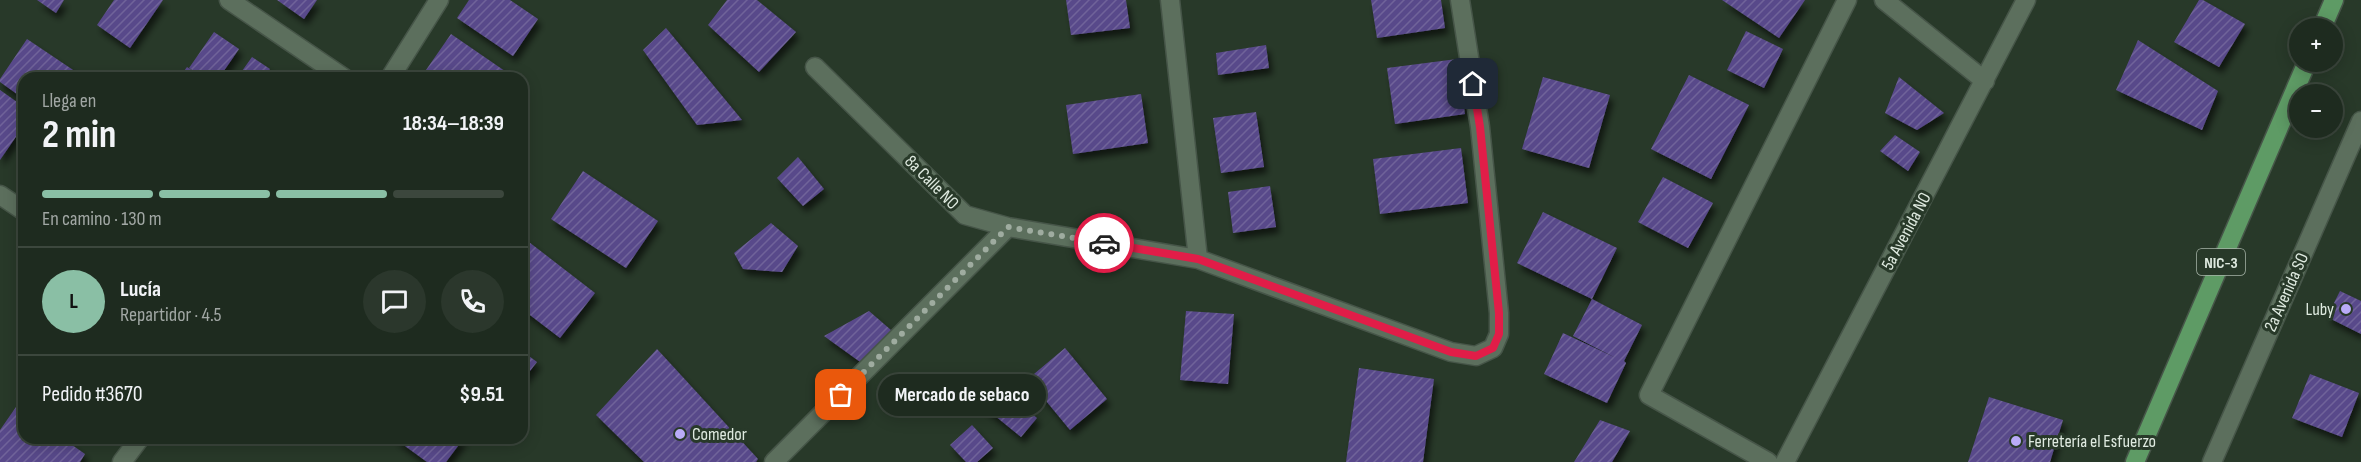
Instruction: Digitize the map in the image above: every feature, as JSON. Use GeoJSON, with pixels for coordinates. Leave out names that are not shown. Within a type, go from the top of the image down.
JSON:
{"type":"FeatureCollection","features":[{"type":"Feature","properties":{"kind":"main road"},"geometry":{"type":"LineString","coordinates":[[2326,18],[2334,0]]}},
{"type":"Feature","properties":{"kind":"main road","name":"NIC-3"},"geometry":{"type":"LineString","coordinates":[[2135,462],[2303,72]]}},
{"type":"Feature","properties":{"kind":"street"},"geometry":{"type":"LineString","coordinates":[[229,0],[335,72]]}},
{"type":"Feature","properties":{"kind":"street"},"geometry":{"type":"LineString","coordinates":[[394,72],[439,0]]}},
{"type":"Feature","properties":{"kind":"street"},"geometry":{"type":"LineString","coordinates":[[1170,0],[1198,259]]}},
{"type":"Feature","properties":{"kind":"street","name":"8a Calle NO"},"geometry":{"type":"LineString","coordinates":[[815,67],[965,215],[1008,227],[1198,259],[1451,352],[1476,356],[1493,348],[1499,334],[1499,313],[1480,127],[1460,0]]}},
{"type":"Feature","properties":{"kind":"street"},"geometry":{"type":"LineString","coordinates":[[1768,462],[1649,395],[1847,0]]}},
{"type":"Feature","properties":{"kind":"street"},"geometry":{"type":"LineString","coordinates":[[1884,0],[1985,81]]}},
{"type":"Feature","properties":{"kind":"street","name":"5a Avenida NO"},"geometry":{"type":"LineString","coordinates":[[1785,462],[2026,0]]}},
{"type":"Feature","properties":{"kind":"street","name":"2a Avenida SO"},"geometry":{"type":"LineString","coordinates":[[2212,462],[2361,122]]}},
{"type":"Feature","properties":{"kind":"street"},"geometry":{"type":"LineString","coordinates":[[0,195],[18,207]]}},
{"type":"Feature","properties":{"kind":"street"},"geometry":{"type":"LineString","coordinates":[[774,462],[1008,227]]}},
{"type":"Feature","properties":{"kind":"street"},"geometry":{"type":"LineString","coordinates":[[122,462],[136,444]]}},
{"type":"Feature","properties":{"kind":"building"},"geometry":{"type":"Polygon","coordinates":[[[37,0],[64,0],[56,13],[37,0]]]}},
{"type":"Feature","properties":{"kind":"building"},"geometry":{"type":"Polygon","coordinates":[[[114,0],[163,0],[130,48],[97,25],[114,0]]]}},
{"type":"Feature","properties":{"kind":"building"},"geometry":{"type":"Polygon","coordinates":[[[277,0],[317,0],[304,19],[277,0]]]}},
{"type":"Feature","properties":{"kind":"building"},"geometry":{"type":"Polygon","coordinates":[[[469,0],[510,0],[538,19],[513,56],[457,18],[469,0]]]}},
{"type":"Feature","properties":{"kind":"building"},"geometry":{"type":"Polygon","coordinates":[[[727,0],[757,0],[796,32],[759,72],[708,25],[727,0]]]}},
{"type":"Feature","properties":{"kind":"building"},"geometry":{"type":"Polygon","coordinates":[[[1066,0],[1126,0],[1130,28],[1071,35],[1066,0]]]}},
{"type":"Feature","properties":{"kind":"building"},"geometry":{"type":"Polygon","coordinates":[[[1371,0],[1441,0],[1445,28],[1377,38],[1371,0]]]}},
{"type":"Feature","properties":{"kind":"building"},"geometry":{"type":"Polygon","coordinates":[[[1722,0],[1805,0],[1779,38],[1722,0]]]}},
{"type":"Feature","properties":{"kind":"building"},"geometry":{"type":"Polygon","coordinates":[[[2199,0],[2203,0],[2245,24],[2219,67],[2174,42],[2199,0]]]}},
{"type":"Feature","properties":{"kind":"building"},"geometry":{"type":"Polygon","coordinates":[[[666,28],[742,120],[697,125],[643,50],[666,28]]]}},
{"type":"Feature","properties":{"kind":"building"},"geometry":{"type":"Polygon","coordinates":[[[1746,31],[1783,49],[1764,88],[1727,70],[1746,31]]]}},
{"type":"Feature","properties":{"kind":"building"},"geometry":{"type":"Polygon","coordinates":[[[214,32],[239,49],[223,72],[195,72],[189,68],[214,32]]]}},
{"type":"Feature","properties":{"kind":"building"},"geometry":{"type":"Polygon","coordinates":[[[451,34],[506,72],[429,72],[426,70],[451,34]]]}},
{"type":"Feature","properties":{"kind":"building"},"geometry":{"type":"Polygon","coordinates":[[[27,39],[76,72],[18,72],[18,95],[0,82],[27,39]]]}},
{"type":"Feature","properties":{"kind":"building"},"geometry":{"type":"Polygon","coordinates":[[[2138,40],[2218,91],[2202,130],[2116,90],[2138,40]]]}},
{"type":"Feature","properties":{"kind":"building"},"geometry":{"type":"Polygon","coordinates":[[[1266,45],[1269,68],[1218,75],[1216,53],[1266,45]]]}},
{"type":"Feature","properties":{"kind":"building"},"geometry":{"type":"Polygon","coordinates":[[[252,57],[270,69],[268,72],[241,72],[252,57]]]}},
{"type":"Feature","properties":{"kind":"building"},"geometry":{"type":"Polygon","coordinates":[[[1457,59],[1465,114],[1395,124],[1387,68],[1457,59]]]}},
{"type":"Feature","properties":{"kind":"building"},"geometry":{"type":"Polygon","coordinates":[[[187,67],[194,72],[183,72],[187,67]]]}},
{"type":"Feature","properties":{"kind":"building"},"geometry":{"type":"Polygon","coordinates":[[[1689,75],[1749,105],[1711,179],[1651,149],[1689,75]]]}},
{"type":"Feature","properties":{"kind":"building"},"geometry":{"type":"Polygon","coordinates":[[[1543,77],[1610,95],[1589,168],[1522,149],[1543,77]]]}},
{"type":"Feature","properties":{"kind":"building"},"geometry":{"type":"Polygon","coordinates":[[[1899,77],[1944,113],[1917,130],[1885,113],[1899,77]]]}},
{"type":"Feature","properties":{"kind":"building"},"geometry":{"type":"Polygon","coordinates":[[[0,90],[18,103],[18,134],[0,160],[0,90]]]}},
{"type":"Feature","properties":{"kind":"building"},"geometry":{"type":"Polygon","coordinates":[[[1141,94],[1148,143],[1073,154],[1066,105],[1141,94]]]}},
{"type":"Feature","properties":{"kind":"building"},"geometry":{"type":"Polygon","coordinates":[[[1256,112],[1264,167],[1221,173],[1213,118],[1256,112]]]}},
{"type":"Feature","properties":{"kind":"building"},"geometry":{"type":"Polygon","coordinates":[[[1895,135],[1920,152],[1908,171],[1880,151],[1895,135]]]}},
{"type":"Feature","properties":{"kind":"building"},"geometry":{"type":"Polygon","coordinates":[[[1461,148],[1468,203],[1380,214],[1373,159],[1461,148]]]}},
{"type":"Feature","properties":{"kind":"building"},"geometry":{"type":"Polygon","coordinates":[[[798,157],[824,189],[803,206],[777,178],[798,157]]]}},
{"type":"Feature","properties":{"kind":"building"},"geometry":{"type":"Polygon","coordinates":[[[583,171],[658,221],[626,268],[551,219],[583,171]]]}},
{"type":"Feature","properties":{"kind":"building"},"geometry":{"type":"Polygon","coordinates":[[[1663,177],[1713,203],[1688,248],[1638,222],[1663,177]]]}},
{"type":"Feature","properties":{"kind":"building"},"geometry":{"type":"Polygon","coordinates":[[[1270,186],[1276,227],[1233,233],[1228,192],[1270,186]]]}},
{"type":"Feature","properties":{"kind":"building"},"geometry":{"type":"Polygon","coordinates":[[[1543,212],[1617,248],[1592,299],[1517,263],[1543,212]]]}},
{"type":"Feature","properties":{"kind":"building"},"geometry":{"type":"Polygon","coordinates":[[[771,223],[798,246],[782,272],[743,269],[734,253],[771,223]]]}},
{"type":"Feature","properties":{"kind":"building"},"geometry":{"type":"Polygon","coordinates":[[[528,241],[595,293],[560,338],[528,314],[528,241]]]}},
{"type":"Feature","properties":{"kind":"building","name":"Luby"},"geometry":{"type":"Polygon","coordinates":[[[2340,291],[2361,301],[2361,334],[2327,317],[2340,291]]]}},
{"type":"Feature","properties":{"kind":"building"},"geometry":{"type":"Polygon","coordinates":[[[1592,299],[1642,325],[1607,403],[1544,374],[1563,333],[1616,358],[1573,336],[1592,299]]]}},
{"type":"Feature","properties":{"kind":"building"},"geometry":{"type":"Polygon","coordinates":[[[869,311],[899,337],[863,364],[824,336],[869,311]]]}},
{"type":"Feature","properties":{"kind":"building"},"geometry":{"type":"Polygon","coordinates":[[[1186,311],[1234,314],[1228,384],[1180,380],[1186,311]]]}},
{"type":"Feature","properties":{"kind":"building"},"geometry":{"type":"Polygon","coordinates":[[[1065,348],[1107,399],[1070,430],[1028,379],[1065,348]]]}},
{"type":"Feature","properties":{"kind":"building"},"geometry":{"type":"Polygon","coordinates":[[[657,349],[758,459],[756,462],[644,462],[596,415],[657,349]]]}},
{"type":"Feature","properties":{"kind":"building"},"geometry":{"type":"Polygon","coordinates":[[[528,355],[537,362],[528,373],[528,355]]]}},
{"type":"Feature","properties":{"kind":"building"},"geometry":{"type":"Polygon","coordinates":[[[1359,368],[1434,379],[1423,462],[1346,462],[1359,368]]]}},
{"type":"Feature","properties":{"kind":"building"},"geometry":{"type":"Polygon","coordinates":[[[2310,374],[2359,393],[2342,437],[2292,418],[2310,374]]]}},
{"type":"Feature","properties":{"kind":"building"},"geometry":{"type":"Polygon","coordinates":[[[994,383],[1037,418],[1021,437],[978,402],[994,383]]]}},
{"type":"Feature","properties":{"kind":"building","name":"Ferretería el Esfuerzo"},"geometry":{"type":"Polygon","coordinates":[[[1989,397],[2063,420],[2050,462],[1968,462],[1989,397]]]}},
{"type":"Feature","properties":{"kind":"building"},"geometry":{"type":"Polygon","coordinates":[[[16,407],[18,408],[18,444],[71,444],[85,454],[80,462],[0,462],[0,430],[16,407]]]}},
{"type":"Feature","properties":{"kind":"building"},"geometry":{"type":"Polygon","coordinates":[[[1600,420],[1630,431],[1612,462],[1574,462],[1600,420]]]}},
{"type":"Feature","properties":{"kind":"building"},"geometry":{"type":"Polygon","coordinates":[[[972,425],[993,448],[977,462],[966,462],[950,445],[972,425]]]}},
{"type":"Feature","properties":{"kind":"building"},"geometry":{"type":"Polygon","coordinates":[[[402,444],[460,444],[446,462],[427,462],[402,444]]]}},
{"type":"Feature","properties":{"kind":"way so far"},"geometry":{"type":"LineString","coordinates":[[841,395],[1008,227],[1104,243]]}},
{"type":"Feature","properties":{"kind":"place","name":"Luby"},"geometry":{"type":"Point","coordinates":[2346,309]}},
{"type":"Feature","properties":{"kind":"place","name":"Mercado de sebaco"},"geometry":{"type":"Point","coordinates":[841,395]}},
{"type":"Feature","properties":{"kind":"place","name":"Comedor"},"geometry":{"type":"Point","coordinates":[680,434]}},
{"type":"Feature","properties":{"kind":"place","name":"Ferretería el Esfuerzo"},"geometry":{"type":"Point","coordinates":[2016,441]}},
{"type":"Feature","properties":{"kind":"route"},"geometry":{"type":"LineString","coordinates":[[1104,243],[1198,259],[1451,352],[1476,356],[1493,348],[1499,334],[1499,313],[1480,127],[1473,84]]}}]}
